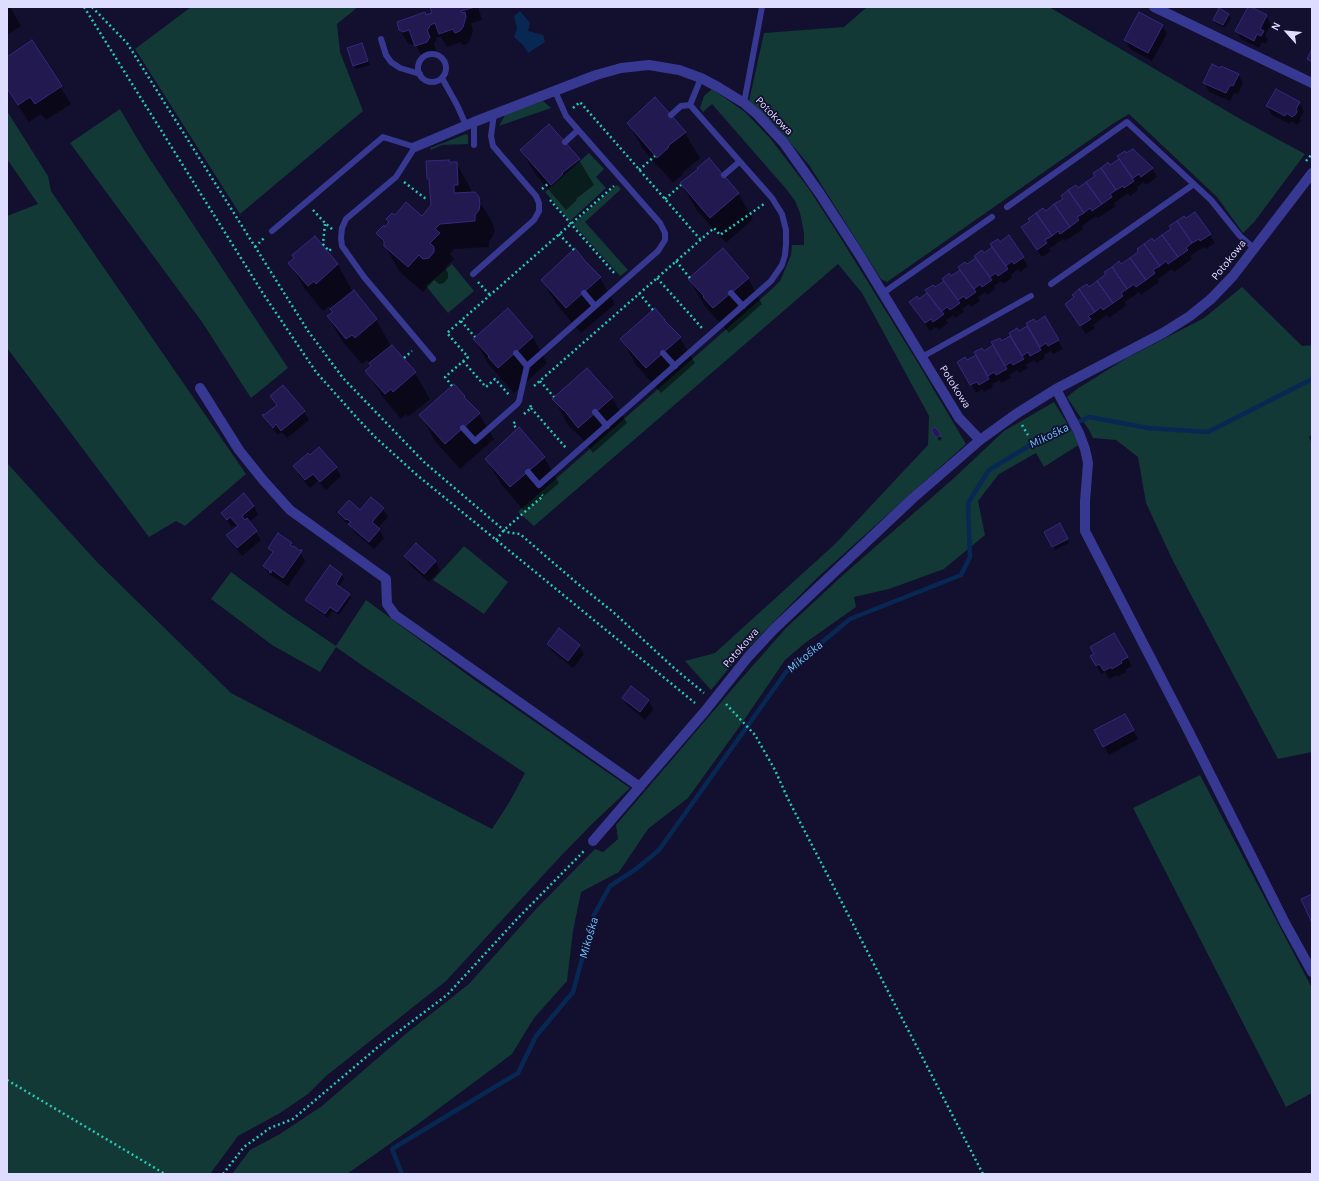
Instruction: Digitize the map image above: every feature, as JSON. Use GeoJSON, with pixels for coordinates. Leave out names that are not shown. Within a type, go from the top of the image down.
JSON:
{"type":"FeatureCollection","features":[{"type":"Feature","properties":{"kind":"street"},"geometry":{"type":"LineString","coordinates":[[1154,7],[1312,83]]}},
{"type":"Feature","properties":{"kind":"street","name":"Potokowa"},"geometry":{"type":"LineString","coordinates":[[415,147],[494,114],[596,75],[621,68],[649,65],[679,70],[701,78],[744,103],[758,115],[784,143],[820,194],[859,254],[959,418],[980,440]]}},
{"type":"Feature","properties":{"kind":"street","name":"Potokowa"},"geometry":{"type":"LineString","coordinates":[[593,841],[705,711],[748,657],[774,629],[912,499],[980,440],[1016,414],[1056,389],[1163,333],[1190,316],[1211,299],[1233,276],[1312,173]]}},
{"type":"Feature","properties":{"kind":"street"},"geometry":{"type":"LineString","coordinates":[[200,388],[240,450],[263,480],[290,510],[386,579],[387,604],[395,615],[640,787]]}},
{"type":"Feature","properties":{"kind":"street"},"geometry":{"type":"LineString","coordinates":[[1056,389],[1086,449],[1088,464],[1084,520],[1085,530],[1312,972]]}},
{"type":"Feature","properties":{"kind":"lane"},"geometry":{"type":"LineString","coordinates":[[744,103],[762,7]]}},
{"type":"Feature","properties":{"kind":"lane"},"geometry":{"type":"LineString","coordinates":[[381,39],[386,55],[391,62],[400,68],[420,74]]}},
{"type":"Feature","properties":{"kind":"lane"},"geometry":{"type":"LineString","coordinates":[[433,54],[442,59],[446,68],[442,78],[433,82],[427,81],[423,78],[418,68],[423,58],[433,54]]}},
{"type":"Feature","properties":{"kind":"lane"},"geometry":{"type":"LineString","coordinates":[[442,78],[470,124],[474,145]]}},
{"type":"Feature","properties":{"kind":"lane"},"geometry":{"type":"LineString","coordinates":[[690,105],[701,78]]}},
{"type":"Feature","properties":{"kind":"lane"},"geometry":{"type":"LineString","coordinates":[[462,428],[475,441],[519,402],[527,366],[658,251],[664,240],[665,233],[660,223],[565,114],[555,91]]}},
{"type":"Feature","properties":{"kind":"lane"},"geometry":{"type":"LineString","coordinates":[[671,115],[681,106],[690,105]]}},
{"type":"Feature","properties":{"kind":"lane"},"geometry":{"type":"LineString","coordinates":[[528,472],[539,485],[743,306],[771,281],[778,272],[785,255],[786,244],[786,230],[782,214],[773,201],[690,105]]}},
{"type":"Feature","properties":{"kind":"lane"},"geometry":{"type":"LineString","coordinates":[[474,274],[534,220],[539,211],[539,203],[536,196],[493,146],[491,136],[494,114]]}},
{"type":"Feature","properties":{"kind":"lane"},"geometry":{"type":"LineString","coordinates":[[1007,207],[1127,122],[1211,200],[1240,236],[1254,248]]}},
{"type":"Feature","properties":{"kind":"lane"},"geometry":{"type":"LineString","coordinates":[[565,142],[578,130]]}},
{"type":"Feature","properties":{"kind":"lane"},"geometry":{"type":"LineString","coordinates":[[272,231],[383,137],[415,147],[396,176],[346,219],[341,234],[342,246],[364,276],[433,360]]}},
{"type":"Feature","properties":{"kind":"lane"},"geometry":{"type":"LineString","coordinates":[[724,175],[739,162]]}},
{"type":"Feature","properties":{"kind":"lane"},"geometry":{"type":"LineString","coordinates":[[1051,284],[1194,184]]}},
{"type":"Feature","properties":{"kind":"lane"},"geometry":{"type":"LineString","coordinates":[[883,293],[992,217]]}},
{"type":"Feature","properties":{"kind":"lane"},"geometry":{"type":"LineString","coordinates":[[584,293],[595,306]]}},
{"type":"Feature","properties":{"kind":"lane"},"geometry":{"type":"LineString","coordinates":[[731,293],[743,306]]}},
{"type":"Feature","properties":{"kind":"lane"},"geometry":{"type":"LineString","coordinates":[[922,357],[1031,296]]}},
{"type":"Feature","properties":{"kind":"lane"},"geometry":{"type":"LineString","coordinates":[[516,352],[527,366]]}},
{"type":"Feature","properties":{"kind":"lane"},"geometry":{"type":"LineString","coordinates":[[663,352],[675,366]]}},
{"type":"Feature","properties":{"kind":"lane"},"geometry":{"type":"LineString","coordinates":[[595,412],[607,426]]}},
{"type":"Feature","properties":{"kind":"path"},"geometry":{"type":"LineString","coordinates":[[84,7],[264,295],[316,372],[375,437],[417,475],[705,711]]}},
{"type":"Feature","properties":{"kind":"path"},"geometry":{"type":"LineString","coordinates":[[92,7],[127,43],[308,332],[343,378],[424,462],[506,532],[520,534],[578,584],[617,615],[674,668],[742,720],[755,735],[776,770],[788,799],[983,1174]]}},
{"type":"Feature","properties":{"kind":"path"},"geometry":{"type":"LineString","coordinates":[[565,114],[580,102],[700,239]]}},
{"type":"Feature","properties":{"kind":"path"},"geometry":{"type":"LineString","coordinates":[[639,170],[656,156]]}},
{"type":"Feature","properties":{"kind":"path"},"geometry":{"type":"LineString","coordinates":[[396,176],[426,198]]}},
{"type":"Feature","properties":{"kind":"path"},"geometry":{"type":"LineString","coordinates":[[452,386],[445,378],[468,357],[447,333],[621,179]]}},
{"type":"Feature","properties":{"kind":"path"},"geometry":{"type":"LineString","coordinates":[[549,183],[541,190],[622,282]]}},
{"type":"Feature","properties":{"kind":"path"},"geometry":{"type":"LineString","coordinates":[[665,199],[681,185]]}},
{"type":"Feature","properties":{"kind":"path"},"geometry":{"type":"LineString","coordinates":[[306,202],[325,223],[341,234]]}},
{"type":"Feature","properties":{"kind":"path"},"geometry":{"type":"LineString","coordinates":[[532,393],[534,386],[540,380],[700,239],[714,228],[720,235],[757,209]]}},
{"type":"Feature","properties":{"kind":"path"},"geometry":{"type":"LineString","coordinates":[[325,223],[323,244],[329,251]]}},
{"type":"Feature","properties":{"kind":"path"},"geometry":{"type":"LineString","coordinates":[[560,234],[574,250]]}},
{"type":"Feature","properties":{"kind":"path"},"geometry":{"type":"LineString","coordinates":[[676,261],[690,278]]}},
{"type":"Feature","properties":{"kind":"path"},"geometry":{"type":"LineString","coordinates":[[657,278],[701,327]]}},
{"type":"Feature","properties":{"kind":"path"},"geometry":{"type":"LineString","coordinates":[[482,286],[490,295]]}},
{"type":"Feature","properties":{"kind":"path"},"geometry":{"type":"LineString","coordinates":[[639,294],[653,310]]}},
{"type":"Feature","properties":{"kind":"path"},"geometry":{"type":"LineString","coordinates":[[460,321],[475,337]]}},
{"type":"Feature","properties":{"kind":"path"},"geometry":{"type":"LineString","coordinates":[[463,361],[486,387],[496,379],[505,390]]}},
{"type":"Feature","properties":{"kind":"path"},"geometry":{"type":"LineString","coordinates":[[540,380],[554,397]]}},
{"type":"Feature","properties":{"kind":"path"},"geometry":{"type":"LineString","coordinates":[[531,400],[531,408],[566,447]]}},
{"type":"Feature","properties":{"kind":"path"},"geometry":{"type":"LineString","coordinates":[[522,416],[531,408]]}},
{"type":"Feature","properties":{"kind":"path"},"geometry":{"type":"LineString","coordinates":[[517,420],[513,424],[518,429]]}},
{"type":"Feature","properties":{"kind":"path"},"geometry":{"type":"LineString","coordinates":[[1022,424],[1028,435]]}},
{"type":"Feature","properties":{"kind":"path"},"geometry":{"type":"LineString","coordinates":[[496,540],[504,530],[543,496],[539,485]]}},
{"type":"Feature","properties":{"kind":"path"},"geometry":{"type":"LineString","coordinates":[[223,1174],[244,1147],[270,1128],[293,1119],[378,1047],[447,995],[518,918],[593,841]]}},
{"type":"Feature","properties":{"kind":"path"},"geometry":{"type":"LineString","coordinates":[[7,1080],[165,1174]]}},
{"type":"Feature","properties":{"kind":"green space"},"geometry":{"type":"Polygon","coordinates":[[[191,7],[358,7],[337,24],[340,52],[363,111],[240,214],[135,49],[191,7]]]}},
{"type":"Feature","properties":{"kind":"green space"},"geometry":{"type":"Polygon","coordinates":[[[867,7],[1049,7],[1242,120],[1305,154],[1255,221],[1243,233],[1217,197],[1129,114],[1111,125],[887,282],[881,279],[809,165],[777,127],[749,101],[764,33],[844,27],[867,7]]]}},
{"type":"Feature","properties":{"kind":"green space"},"geometry":{"type":"Polygon","coordinates":[[[712,89],[745,112],[770,138],[809,189],[918,363],[966,444],[817,578],[735,661],[711,690],[685,661],[715,653],[835,544],[928,445],[929,416],[862,293],[838,264],[534,526],[518,512],[772,289],[780,281],[791,255],[792,245],[804,245],[804,233],[800,213],[795,201],[787,190],[712,104],[703,112],[700,108],[704,96],[712,89]]]}},
{"type":"Feature","properties":{"kind":"green space"},"geometry":{"type":"Polygon","coordinates":[[[543,101],[551,108],[499,126],[505,115],[543,101]]]}},
{"type":"Feature","properties":{"kind":"green space"},"geometry":{"type":"Polygon","coordinates":[[[120,109],[144,150],[288,368],[251,398],[202,322],[70,143],[120,109]]]}},
{"type":"Feature","properties":{"kind":"green space"},"geometry":{"type":"Polygon","coordinates":[[[7,111],[48,176],[51,191],[246,474],[185,526],[176,521],[149,537],[7,348],[7,216],[38,204],[7,159],[7,111]]]}},
{"type":"Feature","properties":{"kind":"green space"},"geometry":{"type":"Polygon","coordinates":[[[466,134],[468,135],[468,144],[442,145],[431,150],[430,148],[466,134]]]}},
{"type":"Feature","properties":{"kind":"green space"},"geometry":{"type":"Polygon","coordinates":[[[589,153],[604,169],[596,177],[606,188],[570,221],[545,192],[589,153]]]}},
{"type":"Feature","properties":{"kind":"green space"},"geometry":{"type":"Polygon","coordinates":[[[617,185],[621,189],[585,222],[628,270],[620,276],[573,224],[617,185]]]}},
{"type":"Feature","properties":{"kind":"green space"},"geometry":{"type":"Polygon","coordinates":[[[452,264],[474,291],[448,313],[426,286],[452,264]]]}},
{"type":"Feature","properties":{"kind":"green space"},"geometry":{"type":"Polygon","coordinates":[[[1242,287],[1302,346],[1312,345],[1312,434],[1309,437],[1312,444],[1312,752],[1278,759],[1173,561],[1146,503],[1138,457],[1116,440],[1093,438],[1067,397],[1077,389],[1125,359],[1204,318],[1242,287]]]}},
{"type":"Feature","properties":{"kind":"green space"},"geometry":{"type":"Polygon","coordinates":[[[1054,402],[1080,444],[1044,467],[1036,453],[999,474],[978,501],[985,535],[944,569],[889,589],[854,597],[856,607],[805,643],[785,660],[688,798],[648,829],[619,872],[581,892],[573,931],[567,981],[534,1018],[512,1054],[418,1124],[347,1174],[232,1174],[250,1150],[280,1134],[322,1106],[408,1032],[469,984],[537,908],[595,849],[603,852],[618,839],[616,825],[786,628],[843,575],[954,478],[1004,431],[1054,402]]]}},
{"type":"Feature","properties":{"kind":"green space"},"geometry":{"type":"Polygon","coordinates":[[[7,463],[97,562],[231,693],[492,829],[510,801],[525,773],[336,647],[320,672],[272,645],[211,599],[231,572],[284,611],[336,646],[366,600],[469,676],[630,788],[558,859],[446,981],[326,1076],[308,1094],[280,1113],[238,1136],[210,1174],[7,1174],[7,463]]]}},
{"type":"Feature","properties":{"kind":"green space"},"geometry":{"type":"Polygon","coordinates":[[[464,546],[508,582],[484,614],[433,580],[464,546]]]}},
{"type":"Feature","properties":{"kind":"green space"},"geometry":{"type":"Polygon","coordinates":[[[1200,775],[1312,988],[1312,1093],[1286,1107],[1133,808],[1200,775]]]}},
{"type":"Feature","properties":{"kind":"water"},"geometry":{"type":"Polygon","coordinates":[[[520,11],[530,23],[528,31],[543,35],[545,42],[528,53],[523,45],[514,37],[517,29],[514,16],[520,11]]]}},
{"type":"Feature","properties":{"kind":"building"},"geometry":{"type":"Polygon","coordinates":[[[430,7],[475,7],[461,11],[462,13],[465,12],[466,17],[460,31],[455,33],[453,29],[439,34],[435,23],[430,25],[427,30],[430,37],[427,42],[415,46],[409,30],[403,32],[399,30],[397,22],[425,12],[426,15],[432,13],[430,7]]]}},
{"type":"Feature","properties":{"kind":"building"},"geometry":{"type":"Polygon","coordinates":[[[1248,7],[1267,15],[1260,29],[1264,31],[1261,36],[1257,34],[1254,41],[1235,31],[1248,7]]]}},
{"type":"Feature","properties":{"kind":"building"},"geometry":{"type":"Polygon","coordinates":[[[1219,8],[1229,14],[1223,25],[1213,20],[1219,8]]]}},
{"type":"Feature","properties":{"kind":"building"},"geometry":{"type":"Polygon","coordinates":[[[1139,12],[1163,25],[1148,53],[1124,40],[1139,12]]]}},
{"type":"Feature","properties":{"kind":"building"},"geometry":{"type":"Polygon","coordinates":[[[32,40],[62,86],[35,104],[30,97],[18,105],[7,88],[7,57],[32,40]]]}},
{"type":"Feature","properties":{"kind":"building"},"geometry":{"type":"Polygon","coordinates":[[[362,43],[368,61],[353,66],[347,48],[362,43]]]}},
{"type":"Feature","properties":{"kind":"building"},"geometry":{"type":"Polygon","coordinates":[[[1312,49],[1312,62],[1307,59],[1312,49]]]}},
{"type":"Feature","properties":{"kind":"building"},"geometry":{"type":"Polygon","coordinates":[[[1212,64],[1220,68],[1221,66],[1239,74],[1233,86],[1230,85],[1226,93],[1203,83],[1212,64]]]}},
{"type":"Feature","properties":{"kind":"building"},"geometry":{"type":"Polygon","coordinates":[[[1276,89],[1300,102],[1296,109],[1297,112],[1292,117],[1286,113],[1285,116],[1266,106],[1276,89]]]}},
{"type":"Feature","properties":{"kind":"building"},"geometry":{"type":"Polygon","coordinates":[[[655,97],[686,132],[668,146],[669,147],[657,158],[627,123],[655,97]]]}},
{"type":"Feature","properties":{"kind":"building"},"geometry":{"type":"Polygon","coordinates":[[[549,124],[580,159],[562,173],[563,174],[551,185],[520,150],[549,124]]]}},
{"type":"Feature","properties":{"kind":"building"},"geometry":{"type":"Polygon","coordinates":[[[1133,149],[1153,168],[1141,177],[1139,174],[1133,178],[1117,156],[1125,151],[1126,153],[1133,149]]]}},
{"type":"Feature","properties":{"kind":"building"},"geometry":{"type":"Polygon","coordinates":[[[709,158],[739,193],[710,218],[680,183],[709,158]]]}},
{"type":"Feature","properties":{"kind":"building"},"geometry":{"type":"Polygon","coordinates":[[[1119,159],[1134,181],[1124,188],[1123,186],[1116,190],[1101,168],[1108,162],[1110,165],[1119,159]]]}},
{"type":"Feature","properties":{"kind":"building"},"geometry":{"type":"Polygon","coordinates":[[[449,160],[449,162],[457,162],[458,185],[454,185],[454,193],[475,192],[479,197],[479,210],[475,215],[475,221],[440,224],[435,229],[440,233],[430,243],[434,247],[434,252],[429,258],[423,259],[419,255],[408,267],[384,246],[384,241],[376,233],[384,225],[385,227],[389,222],[386,219],[392,213],[395,215],[406,202],[422,216],[431,205],[426,161],[449,160]]]}},
{"type":"Feature","properties":{"kind":"building"},"geometry":{"type":"Polygon","coordinates":[[[1101,168],[1116,190],[1110,194],[1112,197],[1102,204],[1086,182],[1095,176],[1093,173],[1101,168]]]}},
{"type":"Feature","properties":{"kind":"building"},"geometry":{"type":"Polygon","coordinates":[[[1086,182],[1102,204],[1092,211],[1090,208],[1084,213],[1068,190],[1076,185],[1078,188],[1086,182]]]}},
{"type":"Feature","properties":{"kind":"building"},"geometry":{"type":"Polygon","coordinates":[[[1068,190],[1084,213],[1077,217],[1079,220],[1070,227],[1054,204],[1063,199],[1061,196],[1068,190]]]}},
{"type":"Feature","properties":{"kind":"building"},"geometry":{"type":"Polygon","coordinates":[[[1054,204],[1070,227],[1060,234],[1058,231],[1052,236],[1036,213],[1043,208],[1046,211],[1054,204]]]}},
{"type":"Feature","properties":{"kind":"building"},"geometry":{"type":"Polygon","coordinates":[[[1195,212],[1211,234],[1200,241],[1199,239],[1192,243],[1177,221],[1184,216],[1186,218],[1195,212]]]}},
{"type":"Feature","properties":{"kind":"building"},"geometry":{"type":"Polygon","coordinates":[[[1036,213],[1052,236],[1045,240],[1047,243],[1037,250],[1021,227],[1030,221],[1028,219],[1036,213]]]}},
{"type":"Feature","properties":{"kind":"building"},"geometry":{"type":"Polygon","coordinates":[[[1177,221],[1192,243],[1186,248],[1188,250],[1178,257],[1162,235],[1171,229],[1169,226],[1177,221]]]}},
{"type":"Feature","properties":{"kind":"building"},"geometry":{"type":"Polygon","coordinates":[[[1009,235],[1024,257],[1014,264],[1012,261],[1006,266],[990,244],[998,239],[1000,242],[1009,235]]]}},
{"type":"Feature","properties":{"kind":"building"},"geometry":{"type":"Polygon","coordinates":[[[1162,235],[1178,257],[1168,264],[1166,261],[1160,266],[1144,244],[1152,238],[1154,241],[1162,235]]]}},
{"type":"Feature","properties":{"kind":"building"},"geometry":{"type":"Polygon","coordinates":[[[315,236],[338,264],[316,284],[314,281],[308,286],[288,263],[294,258],[292,255],[315,236]]]}},
{"type":"Feature","properties":{"kind":"building"},"geometry":{"type":"Polygon","coordinates":[[[1144,244],[1160,266],[1153,270],[1155,273],[1146,280],[1130,258],[1138,252],[1137,249],[1144,244]]]}},
{"type":"Feature","properties":{"kind":"building"},"geometry":{"type":"Polygon","coordinates":[[[992,247],[1008,269],[998,276],[996,273],[990,277],[974,256],[982,250],[984,253],[992,247]]]}},
{"type":"Feature","properties":{"kind":"building"},"geometry":{"type":"Polygon","coordinates":[[[575,248],[585,261],[601,277],[566,308],[541,280],[575,248]]]}},
{"type":"Feature","properties":{"kind":"building"},"geometry":{"type":"Polygon","coordinates":[[[723,248],[749,278],[713,308],[688,279],[723,248]]]}},
{"type":"Feature","properties":{"kind":"building"},"geometry":{"type":"Polygon","coordinates":[[[976,258],[992,280],[982,287],[980,284],[974,289],[958,267],[965,262],[967,264],[976,258]]]}},
{"type":"Feature","properties":{"kind":"building"},"geometry":{"type":"Polygon","coordinates":[[[1130,258],[1146,280],[1136,287],[1134,284],[1127,289],[1112,267],[1119,261],[1121,264],[1130,258]]]}},
{"type":"Feature","properties":{"kind":"building"},"geometry":{"type":"Polygon","coordinates":[[[1112,267],[1127,289],[1121,293],[1123,296],[1113,303],[1097,281],[1106,274],[1104,272],[1112,267]]]}},
{"type":"Feature","properties":{"kind":"building"},"geometry":{"type":"Polygon","coordinates":[[[960,270],[976,292],[966,299],[964,296],[958,300],[942,279],[949,273],[951,276],[960,270]]]}},
{"type":"Feature","properties":{"kind":"building"},"geometry":{"type":"Polygon","coordinates":[[[944,281],[960,303],[950,310],[947,307],[941,312],[925,290],[933,285],[935,287],[944,281]]]}},
{"type":"Feature","properties":{"kind":"building"},"geometry":{"type":"Polygon","coordinates":[[[1097,281],[1113,303],[1103,310],[1101,307],[1095,312],[1079,289],[1087,284],[1089,287],[1097,281]]]}},
{"type":"Feature","properties":{"kind":"building"},"geometry":{"type":"Polygon","coordinates":[[[1079,289],[1095,312],[1088,316],[1091,319],[1080,326],[1065,304],[1074,297],[1072,295],[1079,289]]]}},
{"type":"Feature","properties":{"kind":"building"},"geometry":{"type":"Polygon","coordinates":[[[354,290],[377,319],[355,338],[352,335],[346,339],[327,316],[333,312],[330,309],[354,290]]]}},
{"type":"Feature","properties":{"kind":"building"},"geometry":{"type":"Polygon","coordinates":[[[927,293],[944,314],[933,322],[931,319],[925,323],[909,302],[917,296],[919,299],[927,293]]]}},
{"type":"Feature","properties":{"kind":"building"},"geometry":{"type":"Polygon","coordinates":[[[508,308],[533,337],[498,368],[473,339],[508,308]]]}},
{"type":"Feature","properties":{"kind":"building"},"geometry":{"type":"Polygon","coordinates":[[[655,308],[665,321],[681,337],[646,368],[620,339],[655,308]]]}},
{"type":"Feature","properties":{"kind":"building"},"geometry":{"type":"Polygon","coordinates":[[[1045,316],[1059,340],[1048,346],[1046,343],[1040,347],[1026,323],[1034,319],[1036,322],[1045,316]]]}},
{"type":"Feature","properties":{"kind":"building"},"geometry":{"type":"Polygon","coordinates":[[[1027,326],[1041,350],[1030,356],[1028,352],[1022,356],[1009,333],[1017,328],[1019,331],[1027,326]]]}},
{"type":"Feature","properties":{"kind":"building"},"geometry":{"type":"Polygon","coordinates":[[[1010,336],[1024,359],[1013,365],[1011,362],[1005,366],[991,342],[1000,338],[1001,341],[1010,336]]]}},
{"type":"Feature","properties":{"kind":"building"},"geometry":{"type":"Polygon","coordinates":[[[392,345],[416,372],[393,392],[391,389],[385,394],[365,371],[371,366],[369,363],[392,345]]]}},
{"type":"Feature","properties":{"kind":"building"},"geometry":{"type":"Polygon","coordinates":[[[993,345],[1007,369],[996,375],[994,372],[988,376],[974,352],[982,348],[984,351],[993,345]]]}},
{"type":"Feature","properties":{"kind":"building"},"geometry":{"type":"Polygon","coordinates":[[[976,355],[989,379],[979,385],[977,382],[970,385],[957,362],[965,357],[967,360],[976,355]]]}},
{"type":"Feature","properties":{"kind":"building"},"geometry":{"type":"Polygon","coordinates":[[[587,368],[613,397],[578,428],[564,410],[552,399],[587,368]]]}},
{"type":"Feature","properties":{"kind":"building"},"geometry":{"type":"Polygon","coordinates":[[[454,384],[465,396],[464,397],[480,413],[445,444],[419,415],[454,384]]]}},
{"type":"Feature","properties":{"kind":"building"},"geometry":{"type":"Polygon","coordinates":[[[283,385],[305,411],[281,431],[276,424],[273,428],[262,415],[277,405],[270,396],[283,385]]]}},
{"type":"Feature","properties":{"kind":"building"},"geometry":{"type":"Polygon","coordinates":[[[519,427],[545,457],[510,487],[485,459],[519,427]]]}},
{"type":"Feature","properties":{"kind":"building"},"geometry":{"type":"Polygon","coordinates":[[[935,427],[941,435],[936,438],[931,430],[935,427]]]}},
{"type":"Feature","properties":{"kind":"building"},"geometry":{"type":"Polygon","coordinates":[[[319,447],[337,467],[320,482],[313,474],[305,480],[293,466],[308,453],[310,455],[319,447]]]}},
{"type":"Feature","properties":{"kind":"building"},"geometry":{"type":"Polygon","coordinates":[[[244,493],[254,506],[242,516],[245,520],[247,518],[257,531],[237,548],[226,535],[238,526],[230,517],[227,520],[221,513],[244,493]]]}},
{"type":"Feature","properties":{"kind":"building"},"geometry":{"type":"Polygon","coordinates":[[[371,497],[384,508],[372,522],[380,529],[369,542],[348,524],[351,522],[347,519],[346,520],[338,512],[349,500],[360,510],[371,497]]]}},
{"type":"Feature","properties":{"kind":"building"},"geometry":{"type":"Polygon","coordinates":[[[1060,523],[1068,539],[1052,547],[1044,532],[1060,523]]]}},
{"type":"Feature","properties":{"kind":"building"},"geometry":{"type":"Polygon","coordinates":[[[278,533],[292,543],[290,545],[294,546],[300,551],[301,549],[302,551],[283,578],[272,570],[271,573],[269,572],[270,571],[263,566],[273,552],[268,548],[278,533]]]}},
{"type":"Feature","properties":{"kind":"building"},"geometry":{"type":"Polygon","coordinates":[[[416,543],[436,561],[424,574],[404,556],[416,543]]]}},
{"type":"Feature","properties":{"kind":"building"},"geometry":{"type":"Polygon","coordinates":[[[330,565],[342,574],[336,584],[350,594],[337,612],[330,607],[325,614],[305,600],[330,565]]]}},
{"type":"Feature","properties":{"kind":"building"},"geometry":{"type":"Polygon","coordinates":[[[559,628],[580,645],[568,661],[547,644],[559,628]]]}},
{"type":"Feature","properties":{"kind":"building"},"geometry":{"type":"Polygon","coordinates":[[[1114,633],[1128,657],[1112,669],[1111,667],[1104,671],[1099,664],[1096,666],[1090,656],[1094,654],[1090,647],[1114,633]]]}},
{"type":"Feature","properties":{"kind":"building"},"geometry":{"type":"Polygon","coordinates":[[[631,686],[649,700],[640,712],[622,698],[631,686]]]}},
{"type":"Feature","properties":{"kind":"building"},"geometry":{"type":"Polygon","coordinates":[[[1125,714],[1134,730],[1103,747],[1094,730],[1125,714]]]}},
{"type":"Feature","properties":{"kind":"building"},"geometry":{"type":"Polygon","coordinates":[[[1312,894],[1312,923],[1301,899],[1312,894]]]}},
{"type":"Feature","properties":{"kind":"waterway","name":"Mikośka"},"geometry":{"type":"LineString","coordinates":[[402,1174],[392,1149],[518,1073],[536,1036],[573,992],[594,915],[610,886],[636,869],[659,850],[786,672],[850,619],[961,575],[970,557],[968,503],[989,470],[1032,444],[1089,417],[1148,428],[1208,432],[1312,379]]}}]}
